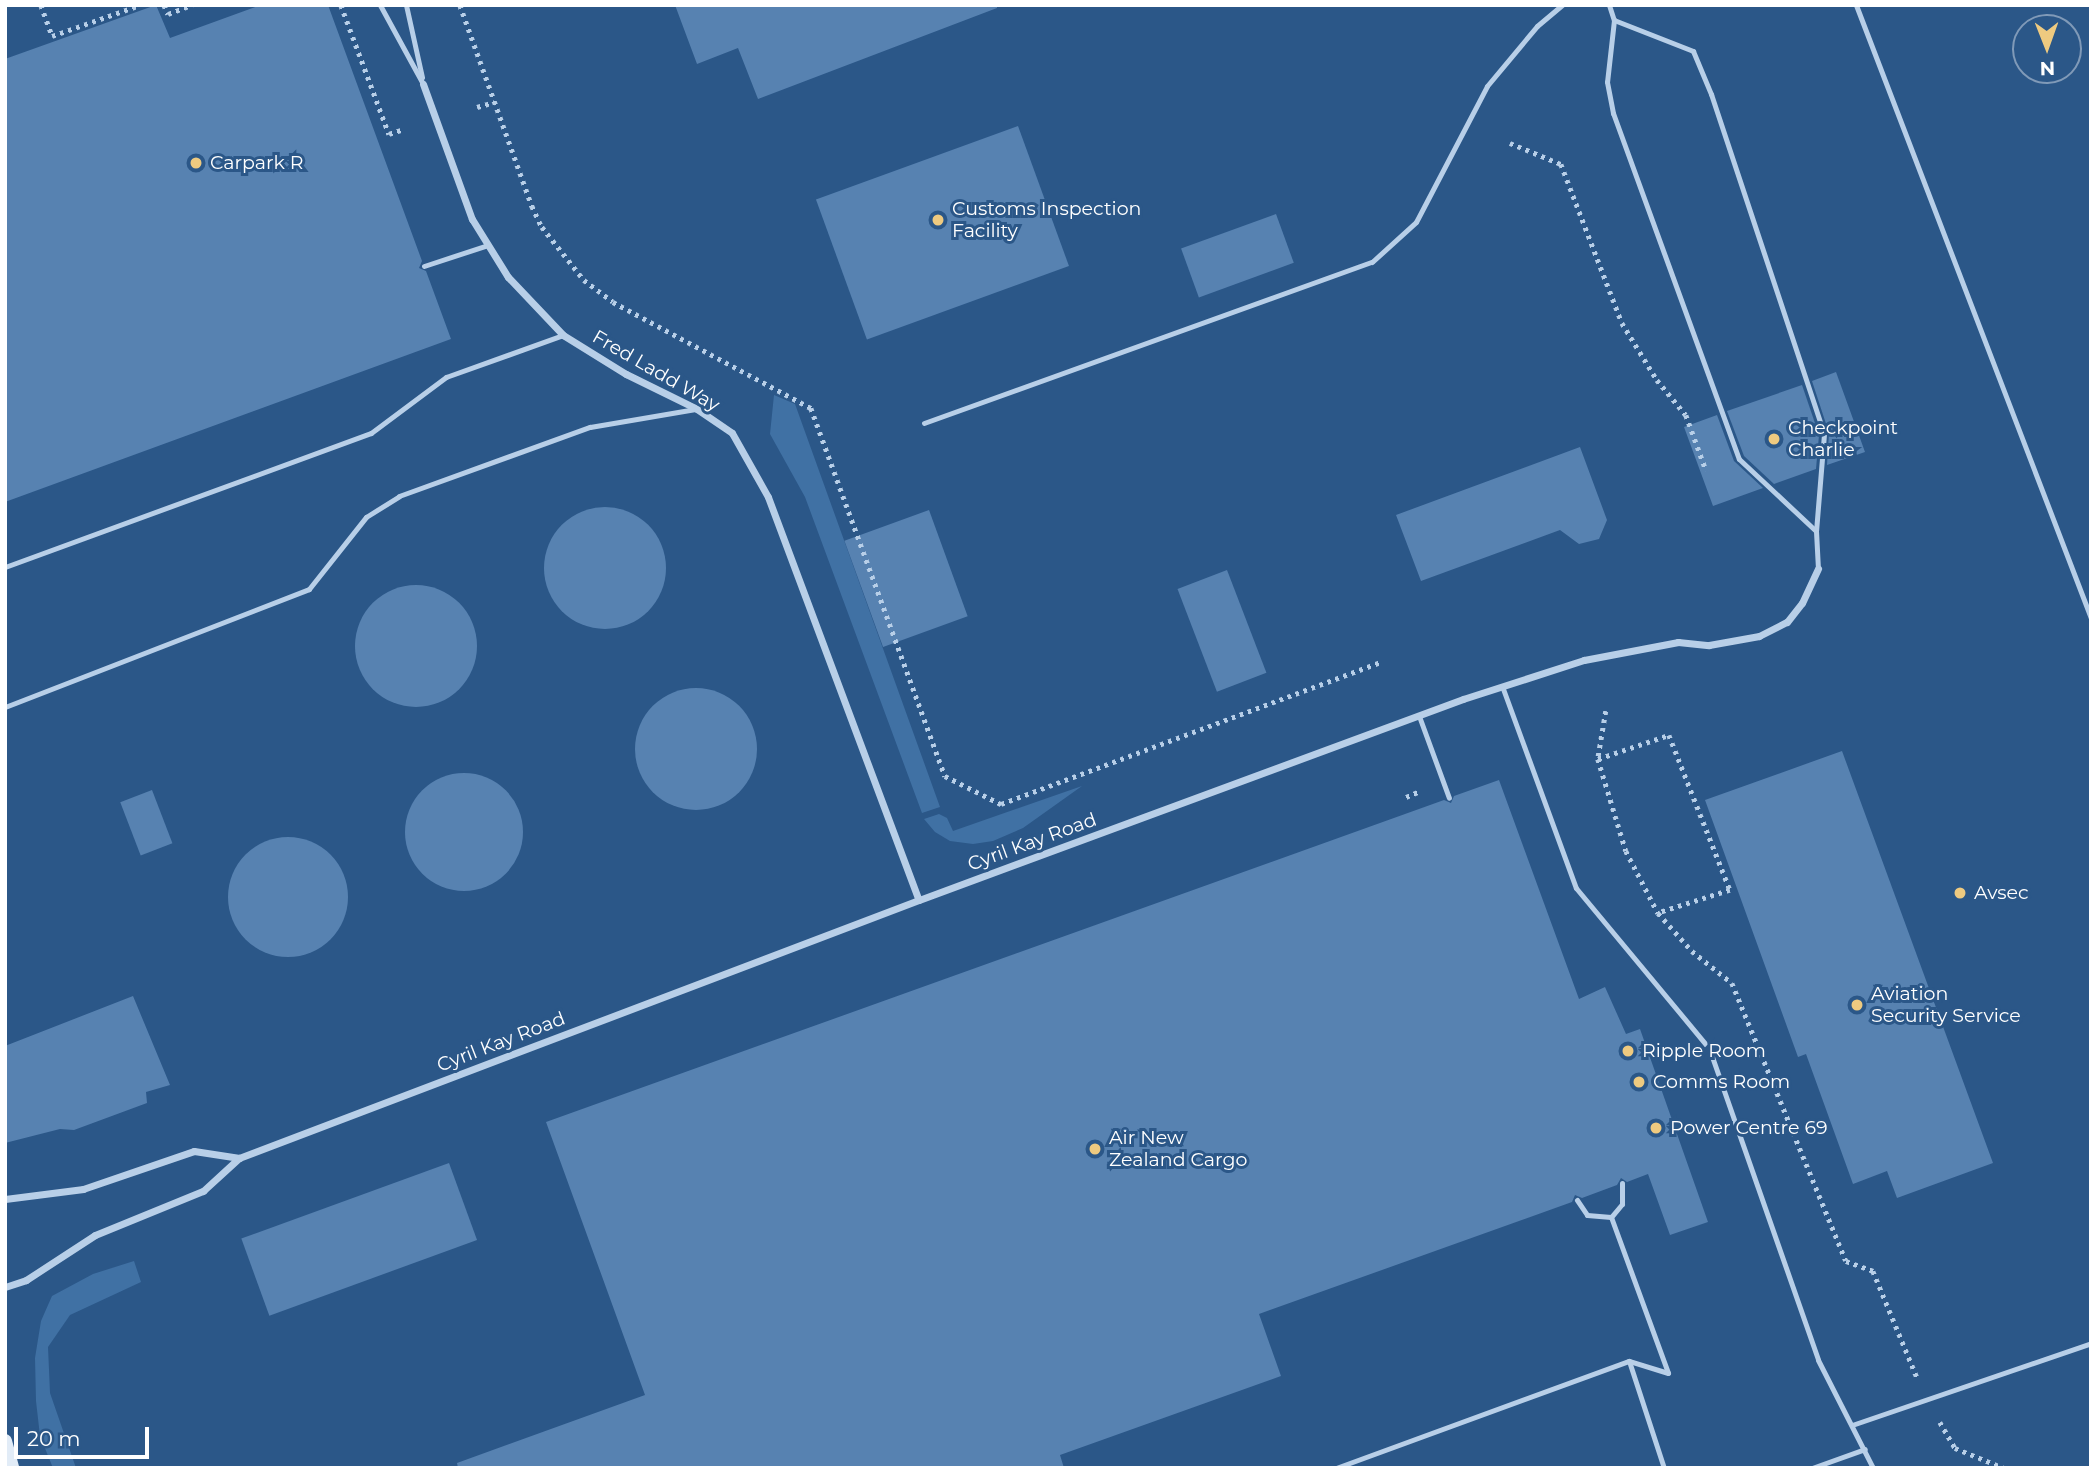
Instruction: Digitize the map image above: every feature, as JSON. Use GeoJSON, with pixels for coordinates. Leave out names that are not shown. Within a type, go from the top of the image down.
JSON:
{"type":"FeatureCollection","features":[{"type":"Feature","properties":{"kind":"street","name":"Fred Ladd Way"},"geometry":{"type":"LineString","coordinates":[[423,84],[471,219],[508,277],[564,335],[626,374],[697,409],[732,433],[768,497],[919,900]]}},
{"type":"Feature","properties":{"kind":"street","name":"Cyril Kay Road"},"geometry":{"type":"LineString","coordinates":[[5,1287],[26,1280],[95,1236],[203,1191],[239,1158],[919,900],[1502,686],[1584,660],[1678,642],[1709,645],[1759,636],[1787,621],[1802,603],[1818,568]]}},
{"type":"Feature","properties":{"kind":"street","name":"Cyril Kay Road"},"geometry":{"type":"LineString","coordinates":[[5,1199],[83,1189],[194,1151],[239,1158]]}},
{"type":"Feature","properties":{"kind":"street"},"geometry":{"type":"LineString","coordinates":[[5,1441],[12,1468]]}},
{"type":"Feature","properties":{"kind":"lane"},"geometry":{"type":"LineString","coordinates":[[380,5],[423,84]]}},
{"type":"Feature","properties":{"kind":"lane"},"geometry":{"type":"LineString","coordinates":[[406,5],[423,84]]}},
{"type":"Feature","properties":{"kind":"lane"},"geometry":{"type":"LineString","coordinates":[[925,423],[1372,262],[1416,222],[1488,86],[1537,26],[1562,5]]}},
{"type":"Feature","properties":{"kind":"lane"},"geometry":{"type":"LineString","coordinates":[[1609,5],[1614,20],[1607,82],[1613,113],[1740,459],[1816,531]]}},
{"type":"Feature","properties":{"kind":"lane"},"geometry":{"type":"LineString","coordinates":[[1856,5],[2091,618]]}},
{"type":"Feature","properties":{"kind":"lane"},"geometry":{"type":"LineString","coordinates":[[1614,20],[1693,51],[1711,94],[1824,434],[1816,531],[1818,568]]}},
{"type":"Feature","properties":{"kind":"lane"},"geometry":{"type":"LineString","coordinates":[[424,266],[488,245]]}},
{"type":"Feature","properties":{"kind":"lane"},"geometry":{"type":"LineString","coordinates":[[5,567],[371,433],[446,377],[564,335]]}},
{"type":"Feature","properties":{"kind":"lane"},"geometry":{"type":"LineString","coordinates":[[5,707],[309,589],[366,517],[399,496],[590,426],[697,409]]}},
{"type":"Feature","properties":{"kind":"lane"},"geometry":{"type":"LineString","coordinates":[[1502,686],[1576,888],[1709,1048],[1818,1360],[1865,1449],[1872,1468]]}},
{"type":"Feature","properties":{"kind":"lane"},"geometry":{"type":"LineString","coordinates":[[1419,716],[1449,798]]}},
{"type":"Feature","properties":{"kind":"lane"},"geometry":{"type":"LineString","coordinates":[[1611,1217],[1622,1203],[1622,1183]]}},
{"type":"Feature","properties":{"kind":"lane"},"geometry":{"type":"LineString","coordinates":[[1577,1200],[1587,1215],[1611,1217]]}},
{"type":"Feature","properties":{"kind":"lane"},"geometry":{"type":"LineString","coordinates":[[1336,1468],[1629,1361],[1668,1373],[1611,1217]]}},
{"type":"Feature","properties":{"kind":"lane"},"geometry":{"type":"LineString","coordinates":[[1852,1425],[2091,1343]]}},
{"type":"Feature","properties":{"kind":"lane"},"geometry":{"type":"LineString","coordinates":[[1629,1361],[1664,1468]]}},
{"type":"Feature","properties":{"kind":"lane"},"geometry":{"type":"LineString","coordinates":[[1812,1468],[1865,1449]]}},
{"type":"Feature","properties":{"kind":"path"},"geometry":{"type":"LineString","coordinates":[[41,5],[51,36],[140,5]]}},
{"type":"Feature","properties":{"kind":"path"},"geometry":{"type":"LineString","coordinates":[[164,5],[167,14],[192,5]]}},
{"type":"Feature","properties":{"kind":"path"},"geometry":{"type":"LineString","coordinates":[[341,5],[389,134],[401,130]]}},
{"type":"Feature","properties":{"kind":"path"},"geometry":{"type":"LineString","coordinates":[[460,5],[542,227],[584,280],[613,302],[811,408],[945,776],[1001,804],[1380,662]]}},
{"type":"Feature","properties":{"kind":"path"},"geometry":{"type":"LineString","coordinates":[[477,107],[494,102]]}},
{"type":"Feature","properties":{"kind":"path"},"geometry":{"type":"LineString","coordinates":[[1510,144],[1561,164],[1622,323],[1657,380],[1686,415],[1706,470]]}},
{"type":"Feature","properties":{"kind":"path"},"geometry":{"type":"LineString","coordinates":[[1606,711],[1598,760],[1626,852],[1658,913],[1692,951],[1732,984],[1846,1261],[1873,1271],[1927,1399],[1955,1448],[2004,1468]]}},
{"type":"Feature","properties":{"kind":"path"},"geometry":{"type":"LineString","coordinates":[[1598,760],[1670,735],[1730,890],[1658,913]]}},
{"type":"Feature","properties":{"kind":"shaded area"},"geometry":{"type":"Polygon","coordinates":[[[774,395],[795,404],[940,807],[922,813],[805,497],[770,434],[774,395]]]}},
{"type":"Feature","properties":{"kind":"shaded area"},"geometry":{"type":"Polygon","coordinates":[[[1082,786],[1023,828],[993,841],[973,844],[950,841],[935,832],[924,819],[939,814],[947,818],[953,831],[1082,786]]]}},
{"type":"Feature","properties":{"kind":"shaded area"},"geometry":{"type":"Polygon","coordinates":[[[134,1261],[141,1282],[70,1315],[48,1347],[50,1393],[76,1468],[53,1468],[40,1436],[36,1401],[35,1358],[41,1321],[52,1296],[93,1274],[134,1261]]]}},
{"type":"Feature","properties":{"kind":"building","name":"Carpark R"},"geometry":{"type":"Polygon","coordinates":[[[156,5],[170,38],[261,5],[328,5],[422,261],[419,268],[426,271],[451,339],[5,502],[5,59],[156,5]]]}},
{"type":"Feature","properties":{"kind":"building"},"geometry":{"type":"Polygon","coordinates":[[[675,5],[997,5],[997,8],[758,99],[738,48],[697,64],[675,5]]]}},
{"type":"Feature","properties":{"kind":"building","name":"Customs Inspection Facility"},"geometry":{"type":"Polygon","coordinates":[[[1018,126],[1069,266],[867,340],[816,200],[1018,126]]]}},
{"type":"Feature","properties":{"kind":"building"},"geometry":{"type":"Polygon","coordinates":[[[1276,214],[1294,263],[1199,297],[1181,249],[1276,214]]]}},
{"type":"Feature","properties":{"kind":"building"},"geometry":{"type":"Polygon","coordinates":[[[1836,372],[1865,452],[1827,465],[1829,433],[1812,381],[1836,372]]]}},
{"type":"Feature","properties":{"kind":"building"},"geometry":{"type":"Polygon","coordinates":[[[1802,385],[1819,435],[1816,469],[1774,484],[1744,456],[1727,411],[1802,385]]]}},
{"type":"Feature","properties":{"kind":"building"},"geometry":{"type":"Polygon","coordinates":[[[1717,415],[1734,461],[1763,488],[1713,506],[1684,427],[1717,415]]]}},
{"type":"Feature","properties":{"kind":"building"},"geometry":{"type":"Polygon","coordinates":[[[1580,447],[1607,520],[1599,539],[1579,544],[1560,530],[1421,581],[1396,515],[1580,447]]]}},
{"type":"Feature","properties":{"kind":"building"},"geometry":{"type":"Polygon","coordinates":[[[605,507],[629,511],[648,525],[662,544],[666,568],[662,592],[648,611],[629,625],[605,629],[581,625],[562,611],[548,592],[544,568],[548,544],[562,525],[581,511],[605,507]]]}},
{"type":"Feature","properties":{"kind":"building"},"geometry":{"type":"Polygon","coordinates":[[[929,510],[968,616],[883,647],[844,541],[929,510]]]}},
{"type":"Feature","properties":{"kind":"building"},"geometry":{"type":"Polygon","coordinates":[[[1227,570],[1266,673],[1217,692],[1178,589],[1227,570]]]}},
{"type":"Feature","properties":{"kind":"building"},"geometry":{"type":"Polygon","coordinates":[[[416,585],[439,590],[459,603],[472,623],[477,646],[472,669],[459,689],[439,702],[416,707],[393,702],[373,689],[360,669],[355,646],[360,623],[373,603],[393,590],[416,585]]]}},
{"type":"Feature","properties":{"kind":"building"},"geometry":{"type":"Polygon","coordinates":[[[696,688],[719,693],[739,706],[752,726],[757,749],[752,772],[739,792],[719,805],[696,810],[673,805],[653,792],[640,772],[635,749],[640,726],[653,706],[673,693],[696,688]]]}},
{"type":"Feature","properties":{"kind":"building","name":"Aviation Security Service"},"geometry":{"type":"Polygon","coordinates":[[[1842,751],[1993,1163],[1897,1198],[1887,1171],[1853,1184],[1806,1054],[1798,1057],[1705,800],[1842,751]]]}},
{"type":"Feature","properties":{"kind":"building"},"geometry":{"type":"Polygon","coordinates":[[[464,773],[487,777],[506,790],[519,809],[523,832],[519,855],[506,874],[487,887],[464,891],[441,887],[422,874],[409,855],[405,832],[409,809],[422,790],[441,777],[464,773]]]}},
{"type":"Feature","properties":{"kind":"building","name":"Air New Zealand Cargo"},"geometry":{"type":"Polygon","coordinates":[[[1499,780],[1579,999],[1605,987],[1626,1034],[1640,1029],[1708,1222],[1670,1235],[1648,1174],[1627,1182],[1621,1178],[1617,1185],[1582,1198],[1575,1195],[1572,1202],[1259,1314],[1281,1376],[1060,1455],[1064,1468],[458,1468],[457,1463],[645,1395],[546,1122],[1444,800],[1451,803],[1454,796],[1499,780]]]}},
{"type":"Feature","properties":{"kind":"building"},"geometry":{"type":"Polygon","coordinates":[[[152,790],[172,843],[141,855],[120,802],[152,790]]]}},
{"type":"Feature","properties":{"kind":"building"},"geometry":{"type":"Polygon","coordinates":[[[288,837],[311,842],[330,855],[343,874],[348,897],[343,920],[330,939],[311,952],[288,957],[265,952],[246,939],[233,920],[228,897],[233,874],[246,855],[265,842],[288,837]]]}},
{"type":"Feature","properties":{"kind":"building"},"geometry":{"type":"Polygon","coordinates":[[[133,996],[170,1085],[146,1092],[147,1103],[74,1130],[60,1129],[5,1143],[5,1046],[133,996]]]}},
{"type":"Feature","properties":{"kind":"building"},"geometry":{"type":"Polygon","coordinates":[[[449,1163],[477,1240],[269,1316],[241,1239],[449,1163]]]}},
{"type":"Feature","properties":{"kind":"place","name":"Carpark R"},"geometry":{"type":"Point","coordinates":[196,163]}},
{"type":"Feature","properties":{"kind":"place","name":"Customs Inspection Facility"},"geometry":{"type":"Point","coordinates":[938,220]}},
{"type":"Feature","properties":{"kind":"place","name":"Checkpoint Charlie"},"geometry":{"type":"Point","coordinates":[1774,439]}},
{"type":"Feature","properties":{"kind":"place","name":"Avsec"},"geometry":{"type":"Point","coordinates":[1960,893]}},
{"type":"Feature","properties":{"kind":"place","name":"Aviation Security Service"},"geometry":{"type":"Point","coordinates":[1857,1005]}},
{"type":"Feature","properties":{"kind":"place","name":"Ripple Room"},"geometry":{"type":"Point","coordinates":[1628,1051]}},
{"type":"Feature","properties":{"kind":"place","name":"Comms Room"},"geometry":{"type":"Point","coordinates":[1639,1082]}},
{"type":"Feature","properties":{"kind":"place","name":"Power Centre 69"},"geometry":{"type":"Point","coordinates":[1656,1128]}},
{"type":"Feature","properties":{"kind":"place","name":"Air New Zealand Cargo"},"geometry":{"type":"Point","coordinates":[1095,1149]}}]}
